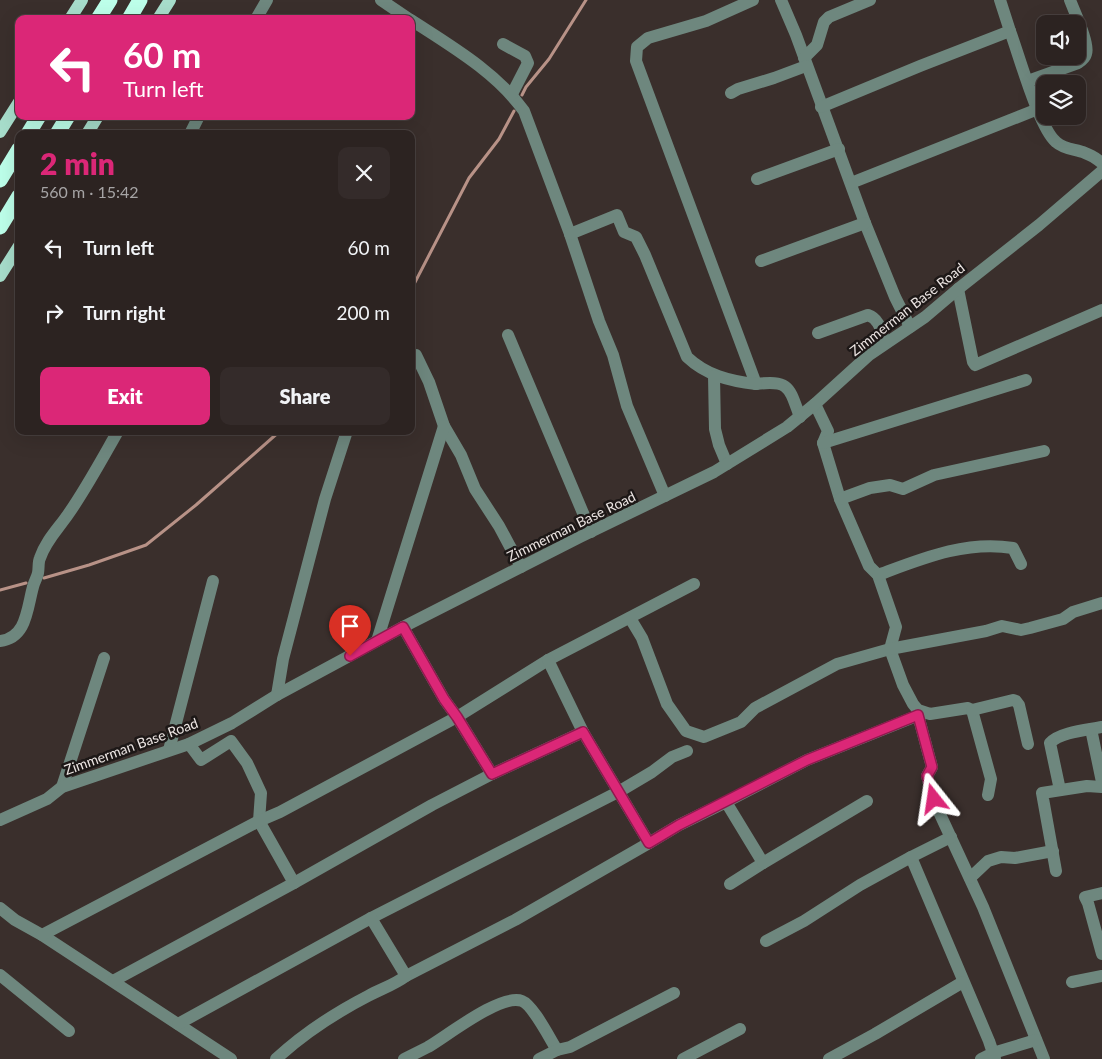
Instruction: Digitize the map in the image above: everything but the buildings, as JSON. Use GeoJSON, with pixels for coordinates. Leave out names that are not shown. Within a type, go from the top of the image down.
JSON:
{"type":"FeatureCollection","features":[{"type":"Feature","properties":{"kind":"highway"},"geometry":{"type":"LineString","coordinates":[[101,15],[110,0]]}},
{"type":"Feature","properties":{"kind":"highway"},"geometry":{"type":"LineString","coordinates":[[131,15],[140,0]]}},
{"type":"Feature","properties":{"kind":"highway"},"geometry":{"type":"LineString","coordinates":[[0,180],[15,156]]}},
{"type":"Feature","properties":{"kind":"highway"},"geometry":{"type":"LineString","coordinates":[[0,227],[15,203]]}},
{"type":"Feature","properties":{"kind":"main road"},"geometry":{"type":"LineString","coordinates":[[73,15],[82,0]]}},
{"type":"Feature","properties":{"kind":"main road"},"geometry":{"type":"LineString","coordinates":[[161,15],[170,0]]}},
{"type":"Feature","properties":{"kind":"main road"},"geometry":{"type":"LineString","coordinates":[[0,132],[15,108]]}},
{"type":"Feature","properties":{"kind":"main road"},"geometry":{"type":"LineString","coordinates":[[0,276],[15,252]]}},
{"type":"Feature","properties":{"kind":"street"},"geometry":{"type":"LineString","coordinates":[[258,15],[267,0]]}},
{"type":"Feature","properties":{"kind":"street"},"geometry":{"type":"LineString","coordinates":[[381,0],[404,15]]}},
{"type":"Feature","properties":{"kind":"street"},"geometry":{"type":"LineString","coordinates":[[753,0],[706,21],[648,38],[637,47],[636,61],[756,384]]}},
{"type":"Feature","properties":{"kind":"street"},"geometry":{"type":"LineString","coordinates":[[782,0],[865,223],[895,297],[910,327]]}},
{"type":"Feature","properties":{"kind":"street"},"geometry":{"type":"LineString","coordinates":[[731,93],[774,78],[805,62],[817,45],[824,22],[829,17],[870,0]]}},
{"type":"Feature","properties":{"kind":"street"},"geometry":{"type":"LineString","coordinates":[[1000,0],[1036,103]]}},
{"type":"Feature","properties":{"kind":"street"},"geometry":{"type":"LineString","coordinates":[[1028,81],[1078,63],[1087,54],[1086,45],[1070,0]]}},
{"type":"Feature","properties":{"kind":"street"},"geometry":{"type":"LineString","coordinates":[[415,22],[463,54],[512,94],[524,111],[613,355],[627,406],[665,496]]}},
{"type":"Feature","properties":{"kind":"street"},"geometry":{"type":"LineString","coordinates":[[821,107],[1010,31]]}},
{"type":"Feature","properties":{"kind":"street"},"geometry":{"type":"LineString","coordinates":[[503,44],[525,56],[528,63],[512,94]]}},
{"type":"Feature","properties":{"kind":"street"},"geometry":{"type":"LineString","coordinates":[[851,183],[1036,110]]}},
{"type":"Feature","properties":{"kind":"street"},"geometry":{"type":"LineString","coordinates":[[1045,125],[1050,137],[1058,144],[1086,153],[1102,163]]}},
{"type":"Feature","properties":{"kind":"street"},"geometry":{"type":"LineString","coordinates":[[757,179],[838,149]]}},
{"type":"Feature","properties":{"kind":"street","name":"Zimmerman Base Road"},"geometry":{"type":"LineString","coordinates":[[0,820],[47,799],[62,787],[189,744],[232,723],[277,695],[403,627],[520,567],[714,472],[800,417],[869,355],[926,316],[1039,225],[1102,171]]}},
{"type":"Feature","properties":{"kind":"street"},"geometry":{"type":"LineString","coordinates":[[570,234],[617,216],[624,232],[636,237],[645,255],[687,357],[694,364],[714,376],[756,384],[772,382],[782,384],[791,393],[800,417]]}},
{"type":"Feature","properties":{"kind":"street"},"geometry":{"type":"LineString","coordinates":[[761,261],[865,223]]}},
{"type":"Feature","properties":{"kind":"street"},"geometry":{"type":"LineString","coordinates":[[958,289],[973,362],[975,364],[1102,310]]}},
{"type":"Feature","properties":{"kind":"street"},"geometry":{"type":"LineString","coordinates":[[818,333],[868,315],[874,317],[878,322],[885,343]]}},
{"type":"Feature","properties":{"kind":"street"},"geometry":{"type":"LineString","coordinates":[[508,335],[591,532]]}},
{"type":"Feature","properties":{"kind":"street"},"geometry":{"type":"LineString","coordinates":[[416,355],[430,382],[444,426],[461,455],[475,489],[520,567]]}},
{"type":"Feature","properties":{"kind":"street"},"geometry":{"type":"LineString","coordinates":[[714,376],[715,429],[727,464]]}},
{"type":"Feature","properties":{"kind":"street"},"geometry":{"type":"LineString","coordinates":[[823,443],[1026,380]]}},
{"type":"Feature","properties":{"kind":"street"},"geometry":{"type":"LineString","coordinates":[[815,404],[828,431],[823,443],[840,499],[869,566],[878,575],[896,627],[890,649],[903,685],[913,704],[921,714],[932,767],[927,776],[934,799],[970,878],[1044,1059]]}},
{"type":"Feature","properties":{"kind":"street"},"geometry":{"type":"LineString","coordinates":[[378,641],[444,426]]}},
{"type":"Feature","properties":{"kind":"street"},"geometry":{"type":"LineString","coordinates":[[0,641],[10,640],[24,622],[42,552],[48,540],[60,527],[86,487],[116,435]]}},
{"type":"Feature","properties":{"kind":"street"},"geometry":{"type":"LineString","coordinates":[[277,695],[283,659],[325,500],[346,435]]}},
{"type":"Feature","properties":{"kind":"street"},"geometry":{"type":"LineString","coordinates":[[840,499],[870,488],[890,486],[904,489],[934,475],[1044,451]]}},
{"type":"Feature","properties":{"kind":"street"},"geometry":{"type":"LineString","coordinates":[[878,575],[919,559],[956,549],[1001,546],[1012,548],[1021,564]]}},
{"type":"Feature","properties":{"kind":"street"},"geometry":{"type":"LineString","coordinates":[[168,750],[213,581]]}},
{"type":"Feature","properties":{"kind":"street"},"geometry":{"type":"LineString","coordinates":[[42,935],[259,821],[280,812],[457,717],[548,660],[694,584]]}},
{"type":"Feature","properties":{"kind":"street"},"geometry":{"type":"LineString","coordinates":[[630,618],[642,638],[666,704],[686,731],[704,737],[740,722],[755,708],[837,664],[890,649],[986,631],[1002,626],[1021,630],[1063,618],[1073,612],[1102,603]]}},
{"type":"Feature","properties":{"kind":"street"},"geometry":{"type":"LineString","coordinates":[[403,627],[444,699],[492,774]]}},
{"type":"Feature","properties":{"kind":"street"},"geometry":{"type":"LineString","coordinates":[[62,787],[104,658]]}},
{"type":"Feature","properties":{"kind":"street"},"geometry":{"type":"LineString","coordinates":[[548,660],[583,732],[620,791],[649,843]]}},
{"type":"Feature","properties":{"kind":"street"},"geometry":{"type":"LineString","coordinates":[[276,1059],[295,1041],[314,1028],[369,996],[515,920],[679,825],[807,760],[921,714],[968,708],[972,710],[1013,700],[1019,705],[1028,744]]}},
{"type":"Feature","properties":{"kind":"street"},"geometry":{"type":"LineString","coordinates":[[972,710],[990,779],[988,795]]}},
{"type":"Feature","properties":{"kind":"street"},"geometry":{"type":"LineString","coordinates":[[1060,790],[1050,743],[1054,738],[1063,735],[1097,728],[1102,782]]}},
{"type":"Feature","properties":{"kind":"street"},"geometry":{"type":"LineString","coordinates":[[113,981],[294,883],[432,805],[492,774],[583,732]]}},
{"type":"Feature","properties":{"kind":"street"},"geometry":{"type":"LineString","coordinates":[[189,744],[201,760],[231,741],[247,762],[261,793],[259,821],[294,883]]}},
{"type":"Feature","properties":{"kind":"street"},"geometry":{"type":"LineString","coordinates":[[178,1024],[371,918],[620,791],[652,772],[672,757],[687,751]]}},
{"type":"Feature","properties":{"kind":"street"},"geometry":{"type":"LineString","coordinates":[[1056,871],[1042,793],[1087,786],[1102,786]]}},
{"type":"Feature","properties":{"kind":"street"},"geometry":{"type":"LineString","coordinates":[[730,884],[867,801]]}},
{"type":"Feature","properties":{"kind":"street"},"geometry":{"type":"LineString","coordinates":[[726,802],[763,863]]}},
{"type":"Feature","properties":{"kind":"street"},"geometry":{"type":"LineString","coordinates":[[766,941],[804,921],[860,885],[911,857],[952,838]]}},
{"type":"Feature","properties":{"kind":"street"},"geometry":{"type":"LineString","coordinates":[[970,878],[988,861],[1001,857],[1015,858],[1053,851]]}},
{"type":"Feature","properties":{"kind":"street"},"geometry":{"type":"LineString","coordinates":[[911,857],[994,1056]]}},
{"type":"Feature","properties":{"kind":"street"},"geometry":{"type":"LineString","coordinates":[[1102,893],[1085,897],[1102,954]]}},
{"type":"Feature","properties":{"kind":"street"},"geometry":{"type":"LineString","coordinates":[[0,908],[15,920],[42,935],[231,1059]]}},
{"type":"Feature","properties":{"kind":"street"},"geometry":{"type":"LineString","coordinates":[[371,918],[406,976]]}},
{"type":"Feature","properties":{"kind":"street"},"geometry":{"type":"LineString","coordinates":[[0,975],[69,1031]]}},
{"type":"Feature","properties":{"kind":"street"},"geometry":{"type":"LineString","coordinates":[[1072,982],[1102,976]]}},
{"type":"Feature","properties":{"kind":"street"},"geometry":{"type":"LineString","coordinates":[[829,1059],[876,1034],[963,982]]}},
{"type":"Feature","properties":{"kind":"street"},"geometry":{"type":"LineString","coordinates":[[539,1059],[557,1050],[570,1047],[674,993]]}},
{"type":"Feature","properties":{"kind":"street"},"geometry":{"type":"LineString","coordinates":[[404,1059],[427,1047],[488,1008],[512,999],[523,1001],[530,1008],[557,1050]]}},
{"type":"Feature","properties":{"kind":"street"},"geometry":{"type":"LineString","coordinates":[[683,1059],[740,1029]]}},
{"type":"Feature","properties":{"kind":"street"},"geometry":{"type":"LineString","coordinates":[[981,1059],[1036,1040]]}},
{"type":"Feature","properties":{"kind":"waterway"},"geometry":{"type":"LineString","coordinates":[[522,95],[526,87],[549,59],[586,0]]}},
{"type":"Feature","properties":{"kind":"waterway"},"geometry":{"type":"LineString","coordinates":[[415,282],[469,178],[499,139],[514,111]]}},
{"type":"Feature","properties":{"kind":"waterway"},"geometry":{"type":"LineString","coordinates":[[44,578],[146,545],[196,505],[275,435]]}},
{"type":"Feature","properties":{"kind":"waterway"},"geometry":{"type":"LineString","coordinates":[[0,590],[26,583]]}},
{"type":"Feature","properties":{"kind":"route"},"geometry":{"type":"LineString","coordinates":[[350,656],[403,627],[444,699],[492,774],[583,732],[620,791],[649,843],[679,825],[807,760],[918,715],[922,736],[932,767],[927,776],[934,799]]}}]}
